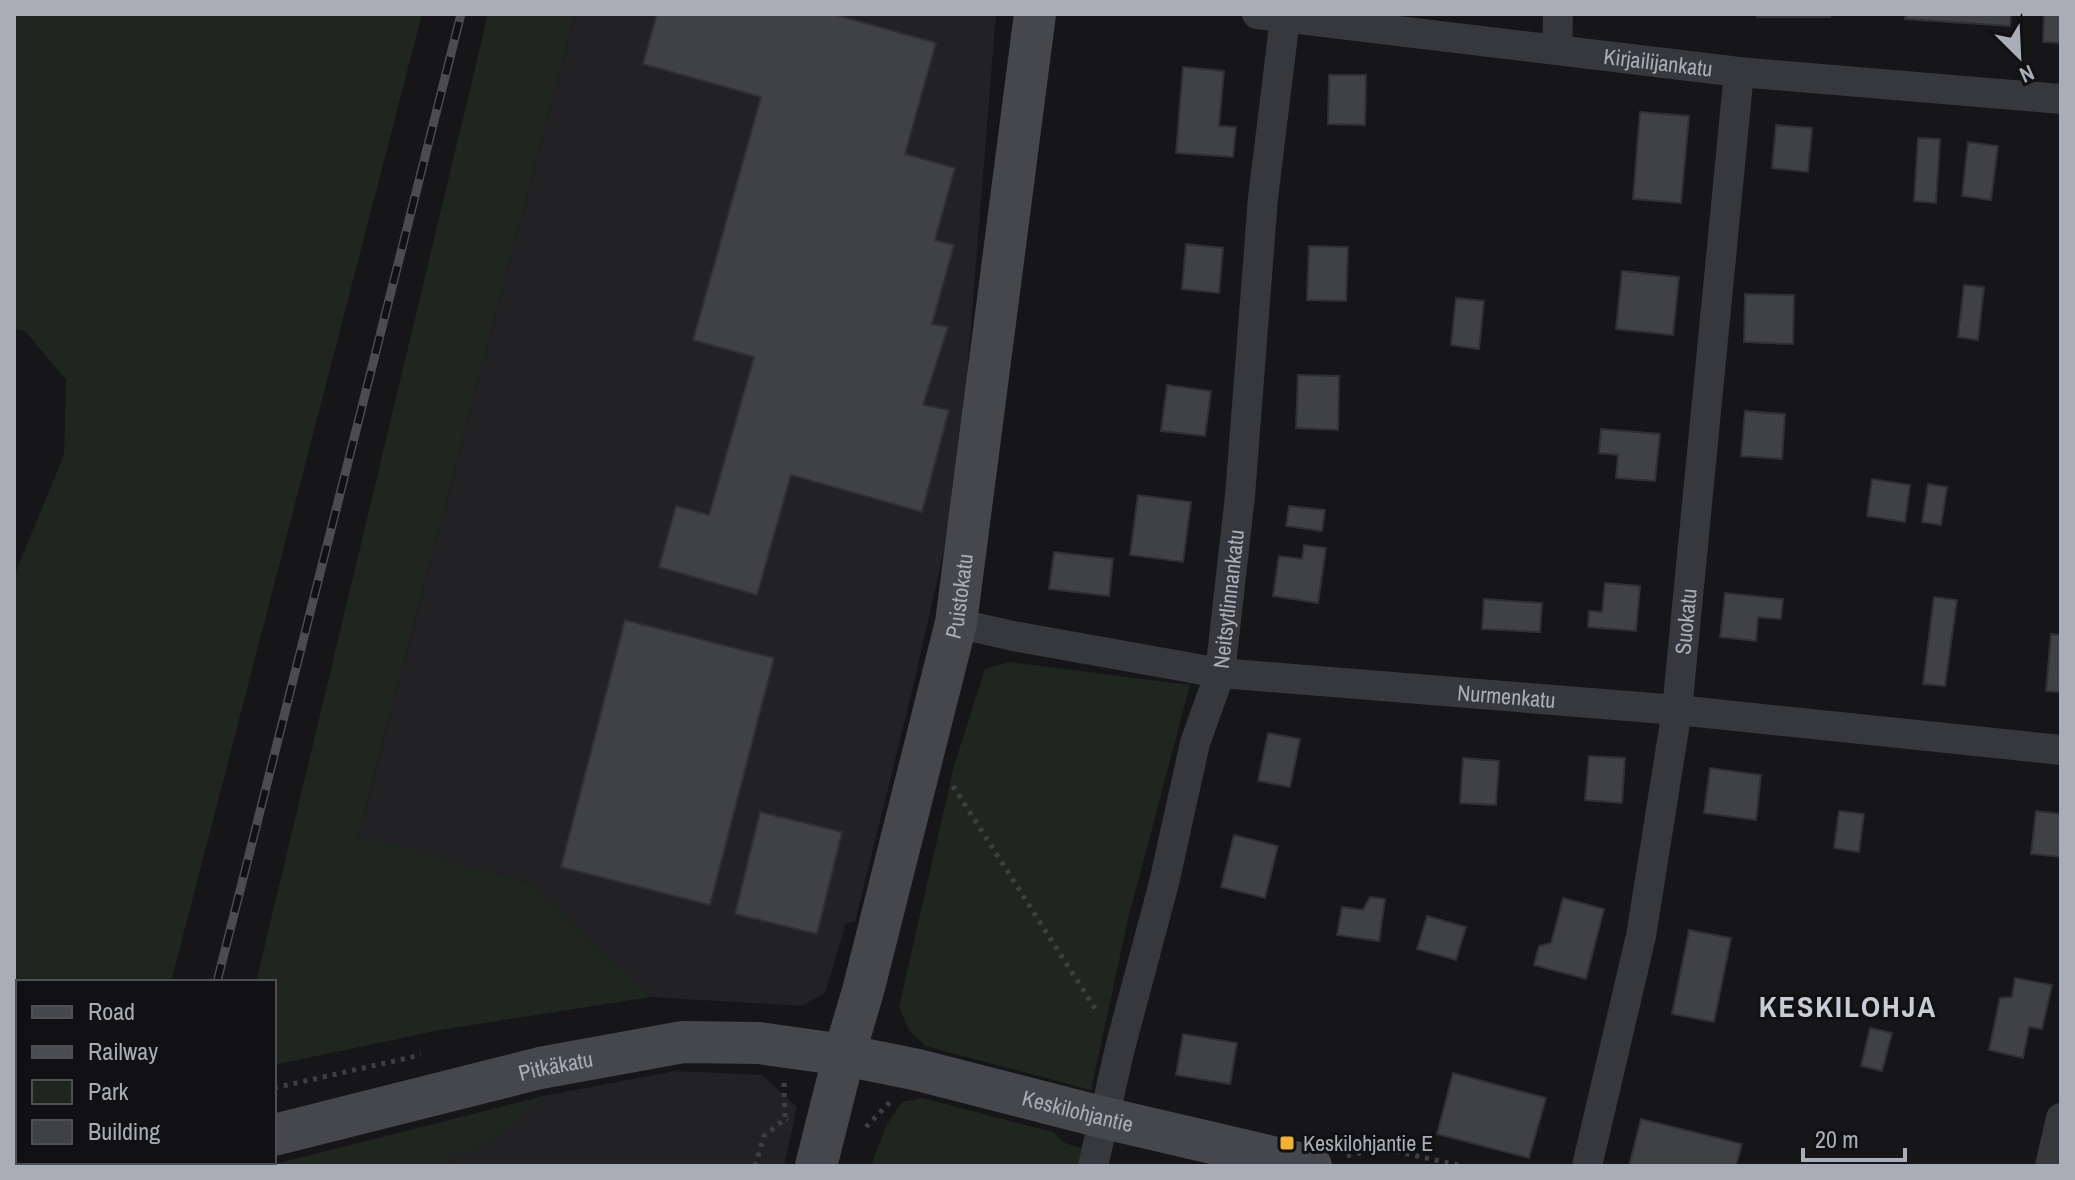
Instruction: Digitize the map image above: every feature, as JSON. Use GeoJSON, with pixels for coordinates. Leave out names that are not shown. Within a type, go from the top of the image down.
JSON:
{"type":"FeatureCollection","features":[{"type":"Feature","properties":{"kind":"street","name":"Puistokatu"},"geometry":{"type":"LineString","coordinates":[[816,1166],[956,623],[1035,14]]}},
{"type":"Feature","properties":{"kind":"street"},"geometry":{"type":"LineString","coordinates":[[1557,50],[1558,14]]}},
{"type":"Feature","properties":{"kind":"street","name":"Kirjailijankatu"},"geometry":{"type":"LineString","coordinates":[[1271,16],[1739,72],[2061,99]]}},
{"type":"Feature","properties":{"kind":"street","name":"Neitsytlinnankatu"},"geometry":{"type":"LineString","coordinates":[[1093,1166],[1120,1048],[1164,883],[1195,743],[1220,673],[1240,496],[1263,198],[1271,16]]}},
{"type":"Feature","properties":{"kind":"street","name":"Suokatu"},"geometry":{"type":"LineString","coordinates":[[1587,1166],[1641,936],[1677,710],[1739,72]]}},
{"type":"Feature","properties":{"kind":"street","name":"Nurmenkatu"},"geometry":{"type":"LineString","coordinates":[[956,623],[1220,673],[1677,710],[2061,750]]}},
{"type":"Feature","properties":{"kind":"street","name":"Pitkäkatu"},"geometry":{"type":"LineString","coordinates":[[276,1134],[540,1068],[683,1042],[759,1043],[844,1055]]}},
{"type":"Feature","properties":{"kind":"street","name":"Keskilohjantie"},"geometry":{"type":"LineString","coordinates":[[844,1055],[1311,1166]]}},
{"type":"Feature","properties":{"kind":"street"},"geometry":{"type":"LineString","coordinates":[[2050,1166],[2061,1118]]}},
{"type":"Feature","properties":{"kind":"path"},"geometry":{"type":"LineString","coordinates":[[946,775],[1120,1048]]}},
{"type":"Feature","properties":{"kind":"path"},"geometry":{"type":"LineString","coordinates":[[860,1133],[892,1100],[903,1068]]}},
{"type":"Feature","properties":{"kind":"shaded area"},"geometry":{"type":"Polygon","coordinates":[[[575,14],[996,14],[958,487],[855,922],[846,923],[825,993],[802,1006],[651,997],[528,882],[358,837],[575,14]]]}},
{"type":"Feature","properties":{"kind":"shaded area"},"geometry":{"type":"Polygon","coordinates":[[[676,1071],[762,1075],[797,1107],[784,1166],[437,1166],[494,1139],[548,1095],[676,1071]]]}},
{"type":"Feature","properties":{"kind":"green space"},"geometry":{"type":"Polygon","coordinates":[[[14,14],[422,14],[172,980],[16,980],[14,1139],[14,576],[64,455],[66,380],[26,332],[14,328],[14,14]]]}},
{"type":"Feature","properties":{"kind":"green space"},"geometry":{"type":"Polygon","coordinates":[[[488,14],[575,14],[358,836],[528,882],[651,997],[440,1030],[276,1065],[276,980],[256,980],[488,14]]]}},
{"type":"Feature","properties":{"kind":"green space"},"geometry":{"type":"Polygon","coordinates":[[[1010,662],[1190,685],[1128,919],[1091,1090],[925,1046],[909,1030],[899,1007],[954,766],[985,669],[1010,662]]]}},
{"type":"Feature","properties":{"kind":"green space"},"geometry":{"type":"Polygon","coordinates":[[[548,1095],[494,1139],[437,1166],[267,1166],[548,1095]]]}},
{"type":"Feature","properties":{"kind":"green space"},"geometry":{"type":"Polygon","coordinates":[[[922,1098],[1053,1132],[1065,1143],[1088,1150],[1083,1166],[871,1166],[887,1124],[902,1102],[922,1098]]]}},
{"type":"Feature","properties":{"kind":"building"},"geometry":{"type":"Polygon","coordinates":[[[657,14],[833,14],[936,43],[905,154],[955,168],[935,240],[954,245],[932,324],[948,327],[923,405],[949,410],[922,512],[791,475],[757,595],[659,567],[676,506],[709,515],[754,357],[693,340],[761,97],[643,64],[657,14]]]}},
{"type":"Feature","properties":{"kind":"building"},"geometry":{"type":"Polygon","coordinates":[[[1757,14],[1830,14],[1830,17],[1757,17],[1757,14]]]}},
{"type":"Feature","properties":{"kind":"building"},"geometry":{"type":"Polygon","coordinates":[[[1906,14],[2011,14],[2010,26],[1905,19],[1906,14]]]}},
{"type":"Feature","properties":{"kind":"building"},"geometry":{"type":"Polygon","coordinates":[[[2044,14],[2061,14],[2061,43],[2043,42],[2044,14]]]}},
{"type":"Feature","properties":{"kind":"building"},"geometry":{"type":"Polygon","coordinates":[[[1183,67],[1224,71],[1219,126],[1236,127],[1233,157],[1176,153],[1183,67]]]}},
{"type":"Feature","properties":{"kind":"building"},"geometry":{"type":"Polygon","coordinates":[[[1329,75],[1366,75],[1365,125],[1328,124],[1329,75]]]}},
{"type":"Feature","properties":{"kind":"building"},"geometry":{"type":"Polygon","coordinates":[[[1640,112],[1689,116],[1681,203],[1633,199],[1640,112]]]}},
{"type":"Feature","properties":{"kind":"building"},"geometry":{"type":"Polygon","coordinates":[[[1776,125],[1812,128],[1808,172],[1772,168],[1776,125]]]}},
{"type":"Feature","properties":{"kind":"building"},"geometry":{"type":"Polygon","coordinates":[[[1918,138],[1940,139],[1936,203],[1914,201],[1918,138]]]}},
{"type":"Feature","properties":{"kind":"building"},"geometry":{"type":"Polygon","coordinates":[[[1968,142],[1998,146],[1991,200],[1962,196],[1968,142]]]}},
{"type":"Feature","properties":{"kind":"building"},"geometry":{"type":"Polygon","coordinates":[[[1186,244],[1223,248],[1219,293],[1182,289],[1186,244]]]}},
{"type":"Feature","properties":{"kind":"building"},"geometry":{"type":"Polygon","coordinates":[[[1309,246],[1348,247],[1346,301],[1307,300],[1309,246]]]}},
{"type":"Feature","properties":{"kind":"building"},"geometry":{"type":"Polygon","coordinates":[[[1622,271],[1679,277],[1673,335],[1616,329],[1622,271]]]}},
{"type":"Feature","properties":{"kind":"building"},"geometry":{"type":"Polygon","coordinates":[[[1964,285],[1984,287],[1978,340],[1958,337],[1964,285]]]}},
{"type":"Feature","properties":{"kind":"building"},"geometry":{"type":"Polygon","coordinates":[[[1745,294],[1794,295],[1793,344],[1744,342],[1745,294]]]}},
{"type":"Feature","properties":{"kind":"building"},"geometry":{"type":"Polygon","coordinates":[[[1456,298],[1484,301],[1479,349],[1451,345],[1456,298]]]}},
{"type":"Feature","properties":{"kind":"building"},"geometry":{"type":"Polygon","coordinates":[[[1298,375],[1339,376],[1338,430],[1296,428],[1298,375]]]}},
{"type":"Feature","properties":{"kind":"building"},"geometry":{"type":"Polygon","coordinates":[[[1167,385],[1211,391],[1205,436],[1161,431],[1167,385]]]}},
{"type":"Feature","properties":{"kind":"building"},"geometry":{"type":"Polygon","coordinates":[[[1745,411],[1785,414],[1782,459],[1741,456],[1745,411]]]}},
{"type":"Feature","properties":{"kind":"building"},"geometry":{"type":"Polygon","coordinates":[[[1601,429],[1660,434],[1655,481],[1616,478],[1618,455],[1599,453],[1601,429]]]}},
{"type":"Feature","properties":{"kind":"building"},"geometry":{"type":"Polygon","coordinates":[[[1872,479],[1910,485],[1905,522],[1867,516],[1872,479]]]}},
{"type":"Feature","properties":{"kind":"building"},"geometry":{"type":"Polygon","coordinates":[[[1928,484],[1947,487],[1941,525],[1922,522],[1928,484]]]}},
{"type":"Feature","properties":{"kind":"building"},"geometry":{"type":"Polygon","coordinates":[[[1138,495],[1191,502],[1183,562],[1130,555],[1138,495]]]}},
{"type":"Feature","properties":{"kind":"building"},"geometry":{"type":"Polygon","coordinates":[[[1289,506],[1325,510],[1322,531],[1286,526],[1289,506]]]}},
{"type":"Feature","properties":{"kind":"building"},"geometry":{"type":"Polygon","coordinates":[[[1304,545],[1326,548],[1318,603],[1273,596],[1279,556],[1302,559],[1304,545]]]}},
{"type":"Feature","properties":{"kind":"building"},"geometry":{"type":"Polygon","coordinates":[[[1054,552],[1113,559],[1109,596],[1049,589],[1054,552]]]}},
{"type":"Feature","properties":{"kind":"building"},"geometry":{"type":"Polygon","coordinates":[[[1605,583],[1640,586],[1636,631],[1588,627],[1589,611],[1602,612],[1605,583]]]}},
{"type":"Feature","properties":{"kind":"building"},"geometry":{"type":"Polygon","coordinates":[[[1725,593],[1783,599],[1781,619],[1758,617],[1756,641],[1720,637],[1725,593]]]}},
{"type":"Feature","properties":{"kind":"building"},"geometry":{"type":"Polygon","coordinates":[[[1934,597],[1957,600],[1945,686],[1923,684],[1934,597]]]}},
{"type":"Feature","properties":{"kind":"building"},"geometry":{"type":"Polygon","coordinates":[[[1484,599],[1542,603],[1540,632],[1482,629],[1484,599]]]}},
{"type":"Feature","properties":{"kind":"building"},"geometry":{"type":"Polygon","coordinates":[[[625,620],[774,658],[710,905],[561,867],[625,620]]]}},
{"type":"Feature","properties":{"kind":"building"},"geometry":{"type":"Polygon","coordinates":[[[2051,634],[2061,635],[2061,692],[2046,691],[2051,634]]]}},
{"type":"Feature","properties":{"kind":"building"},"geometry":{"type":"Polygon","coordinates":[[[1268,733],[1300,739],[1290,787],[1258,781],[1268,733]]]}},
{"type":"Feature","properties":{"kind":"building"},"geometry":{"type":"Polygon","coordinates":[[[1589,756],[1625,758],[1622,803],[1585,800],[1589,756]]]}},
{"type":"Feature","properties":{"kind":"building"},"geometry":{"type":"Polygon","coordinates":[[[1463,758],[1499,761],[1496,805],[1460,803],[1463,758]]]}},
{"type":"Feature","properties":{"kind":"building"},"geometry":{"type":"Polygon","coordinates":[[[1710,768],[1761,775],[1756,820],[1704,813],[1710,768]]]}},
{"type":"Feature","properties":{"kind":"building"},"geometry":{"type":"Polygon","coordinates":[[[1839,811],[1864,814],[1859,852],[1834,848],[1839,811]]]}},
{"type":"Feature","properties":{"kind":"building"},"geometry":{"type":"Polygon","coordinates":[[[2036,811],[2061,814],[2061,857],[2031,854],[2036,811]]]}},
{"type":"Feature","properties":{"kind":"building"},"geometry":{"type":"Polygon","coordinates":[[[760,812],[842,832],[817,934],[735,914],[760,812]]]}},
{"type":"Feature","properties":{"kind":"building"},"geometry":{"type":"Polygon","coordinates":[[[1234,835],[1278,846],[1265,898],[1221,887],[1234,835]]]}},
{"type":"Feature","properties":{"kind":"building"},"geometry":{"type":"Polygon","coordinates":[[[1370,897],[1385,899],[1379,941],[1337,935],[1342,907],[1363,910],[1370,897]]]}},
{"type":"Feature","properties":{"kind":"building"},"geometry":{"type":"Polygon","coordinates":[[[1563,898],[1604,909],[1586,979],[1534,965],[1539,946],[1551,943],[1563,898]]]}},
{"type":"Feature","properties":{"kind":"building"},"geometry":{"type":"Polygon","coordinates":[[[1427,916],[1466,927],[1456,960],[1417,949],[1427,916]]]}},
{"type":"Feature","properties":{"kind":"building"},"geometry":{"type":"Polygon","coordinates":[[[1689,930],[1731,938],[1714,1022],[1672,1014],[1689,930]]]}},
{"type":"Feature","properties":{"kind":"building"},"geometry":{"type":"Polygon","coordinates":[[[2015,978],[2052,985],[2042,1029],[2029,1027],[2023,1058],[1989,1050],[2000,998],[2012,997],[2015,978]]]}},
{"type":"Feature","properties":{"kind":"building"},"geometry":{"type":"Polygon","coordinates":[[[1870,1028],[1892,1033],[1882,1071],[1861,1066],[1870,1028]]]}},
{"type":"Feature","properties":{"kind":"building"},"geometry":{"type":"Polygon","coordinates":[[[1183,1034],[1237,1043],[1230,1084],[1176,1075],[1183,1034]]]}},
{"type":"Feature","properties":{"kind":"building"},"geometry":{"type":"Polygon","coordinates":[[[1453,1073],[1546,1098],[1529,1158],[1437,1134],[1453,1073]]]}},
{"type":"Feature","properties":{"kind":"building"},"geometry":{"type":"Polygon","coordinates":[[[1641,1119],[1742,1144],[1736,1166],[1629,1166],[1641,1119]]]}},
{"type":"Feature","properties":{"kind":"railway"},"geometry":{"type":"LineString","coordinates":[[218,980],[461,14]]}},
{"type":"Feature","properties":{"kind":"place","name":"Keskilohjantie E"},"geometry":{"type":"Point","coordinates":[1287,1143]}},
{"type":"Feature","properties":{"kind":"district","name":"KESKILOHJA"},"geometry":{"type":"Point","coordinates":[1848,1007]}}]}
